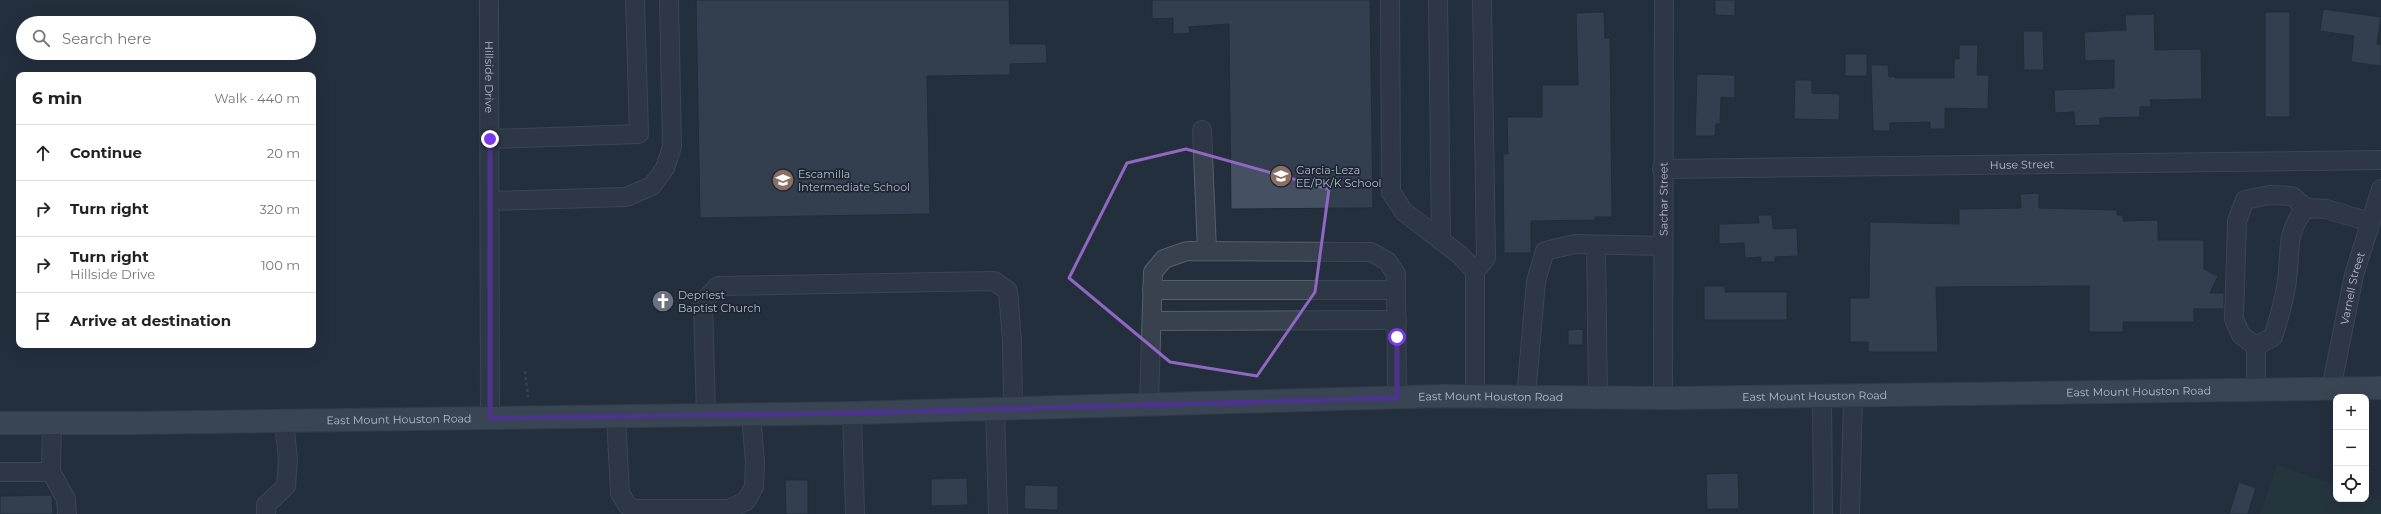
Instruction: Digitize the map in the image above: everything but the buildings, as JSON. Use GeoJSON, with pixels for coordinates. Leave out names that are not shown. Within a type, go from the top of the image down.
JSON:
{"type":"FeatureCollection","features":[{"type":"Feature","properties":{"kind":"main road","name":"East Mount Houston Road"},"geometry":{"type":"LineString","coordinates":[[0,423],[751,415],[1474,396],[1663,398],[2381,388]]}},
{"type":"Feature","properties":{"kind":"street","name":"Hillside Drive"},"geometry":{"type":"LineString","coordinates":[[489,0],[490,418]]}},
{"type":"Feature","properties":{"kind":"street"},"geometry":{"type":"LineString","coordinates":[[490,139],[639,134],[636,0]]}},
{"type":"Feature","properties":{"kind":"street"},"geometry":{"type":"LineString","coordinates":[[490,201],[626,197],[652,186],[666,168],[672,147],[670,0]]}},
{"type":"Feature","properties":{"kind":"street"},"geometry":{"type":"LineString","coordinates":[[1390,0],[1391,192],[1404,212],[1460,255],[1475,271]]}},
{"type":"Feature","properties":{"kind":"street"},"geometry":{"type":"LineString","coordinates":[[1438,0],[1441,241]]}},
{"type":"Feature","properties":{"kind":"street"},"geometry":{"type":"LineString","coordinates":[[1474,396],[1475,271],[1486,258],[1482,0]]}},
{"type":"Feature","properties":{"kind":"street","name":"Sachar Street"},"geometry":{"type":"LineString","coordinates":[[1663,398],[1662,169],[1664,0]]}},
{"type":"Feature","properties":{"kind":"street"},"geometry":{"type":"LineString","coordinates":[[1202,130],[1207,251]]}},
{"type":"Feature","properties":{"kind":"street","name":"Huse Street"},"geometry":{"type":"LineString","coordinates":[[1662,169],[2381,160]]}},
{"type":"Feature","properties":{"kind":"street","name":"Varnell Street"},"geometry":{"type":"LineString","coordinates":[[2331,389],[2354,275],[2381,189]]}},
{"type":"Feature","properties":{"kind":"street"},"geometry":{"type":"LineString","coordinates":[[2256,346],[2241,335],[2234,319],[2237,221],[2245,200],[2269,195],[2292,196],[2306,208],[2326,209],[2370,222]]}},
{"type":"Feature","properties":{"kind":"street"},"geometry":{"type":"LineString","coordinates":[[2256,346],[2273,337],[2288,279],[2288,257],[2295,221],[2306,208]]}},
{"type":"Feature","properties":{"kind":"street"},"geometry":{"type":"LineString","coordinates":[[1526,397],[1536,281],[1545,251],[1575,244],[1663,246]]}},
{"type":"Feature","properties":{"kind":"street"},"geometry":{"type":"LineString","coordinates":[[1596,245],[1598,398]]}},
{"type":"Feature","properties":{"kind":"street"},"geometry":{"type":"LineString","coordinates":[[1149,404],[1153,272],[1164,259],[1187,251],[1371,252],[1387,261],[1396,274],[1397,398]]}},
{"type":"Feature","properties":{"kind":"street"},"geometry":{"type":"LineString","coordinates":[[706,415],[703,302],[718,286],[994,280],[1008,291],[1012,341],[1004,408],[998,514]]}},
{"type":"Feature","properties":{"kind":"street"},"geometry":{"type":"LineString","coordinates":[[1152,290],[1396,290]]}},
{"type":"Feature","properties":{"kind":"street"},"geometry":{"type":"LineString","coordinates":[[1152,321],[1397,320]]}},
{"type":"Feature","properties":{"kind":"street"},"geometry":{"type":"LineString","coordinates":[[2256,346],[2256,390]]}},
{"type":"Feature","properties":{"kind":"street"},"geometry":{"type":"LineString","coordinates":[[1822,396],[1823,514]]}},
{"type":"Feature","properties":{"kind":"street"},"geometry":{"type":"LineString","coordinates":[[1850,514],[1853,396]]}},
{"type":"Feature","properties":{"kind":"street"},"geometry":{"type":"LineString","coordinates":[[852,413],[855,514]]}},
{"type":"Feature","properties":{"kind":"street"},"geometry":{"type":"LineString","coordinates":[[616,416],[620,493],[628,506],[636,509],[729,509],[746,501],[754,487],[751,415]]}},
{"type":"Feature","properties":{"kind":"street"},"geometry":{"type":"LineString","coordinates":[[266,514],[266,505],[286,486],[288,460],[284,421]]}},
{"type":"Feature","properties":{"kind":"street"},"geometry":{"type":"LineString","coordinates":[[52,423],[51,472],[66,499],[67,514]]}},
{"type":"Feature","properties":{"kind":"street"},"geometry":{"type":"LineString","coordinates":[[0,472],[51,472]]}},
{"type":"Feature","properties":{"kind":"path"},"geometry":{"type":"LineString","coordinates":[[525,371],[529,404]]}},
{"type":"Feature","properties":{"kind":"highlighted area"},"geometry":{"type":"Polygon","coordinates":[[[1186,149],[1329,189],[1315,292],[1257,376],[1170,362],[1069,278],[1127,163],[1186,149]]]}},
{"type":"Feature","properties":{"kind":"green space"},"geometry":{"type":"Polygon","coordinates":[[[2277,465],[2333,484],[2333,502],[2369,502],[2369,496],[2381,500],[2381,514],[2260,514],[2277,465]]]}},
{"type":"Feature","properties":{"kind":"place","name":"Garcia-Leza EE/PK/K School"},"geometry":{"type":"Point","coordinates":[1281,176]}},
{"type":"Feature","properties":{"kind":"place","name":"Escamilla Intermediate School"},"geometry":{"type":"Point","coordinates":[783,180]}},
{"type":"Feature","properties":{"kind":"place","name":"Depriest Baptist Church"},"geometry":{"type":"Point","coordinates":[663,301]}},
{"type":"Feature","properties":{"kind":"route"},"geometry":{"type":"LineString","coordinates":[[490,139],[490,418],[852,413],[1397,398],[1397,337]]}}]}
